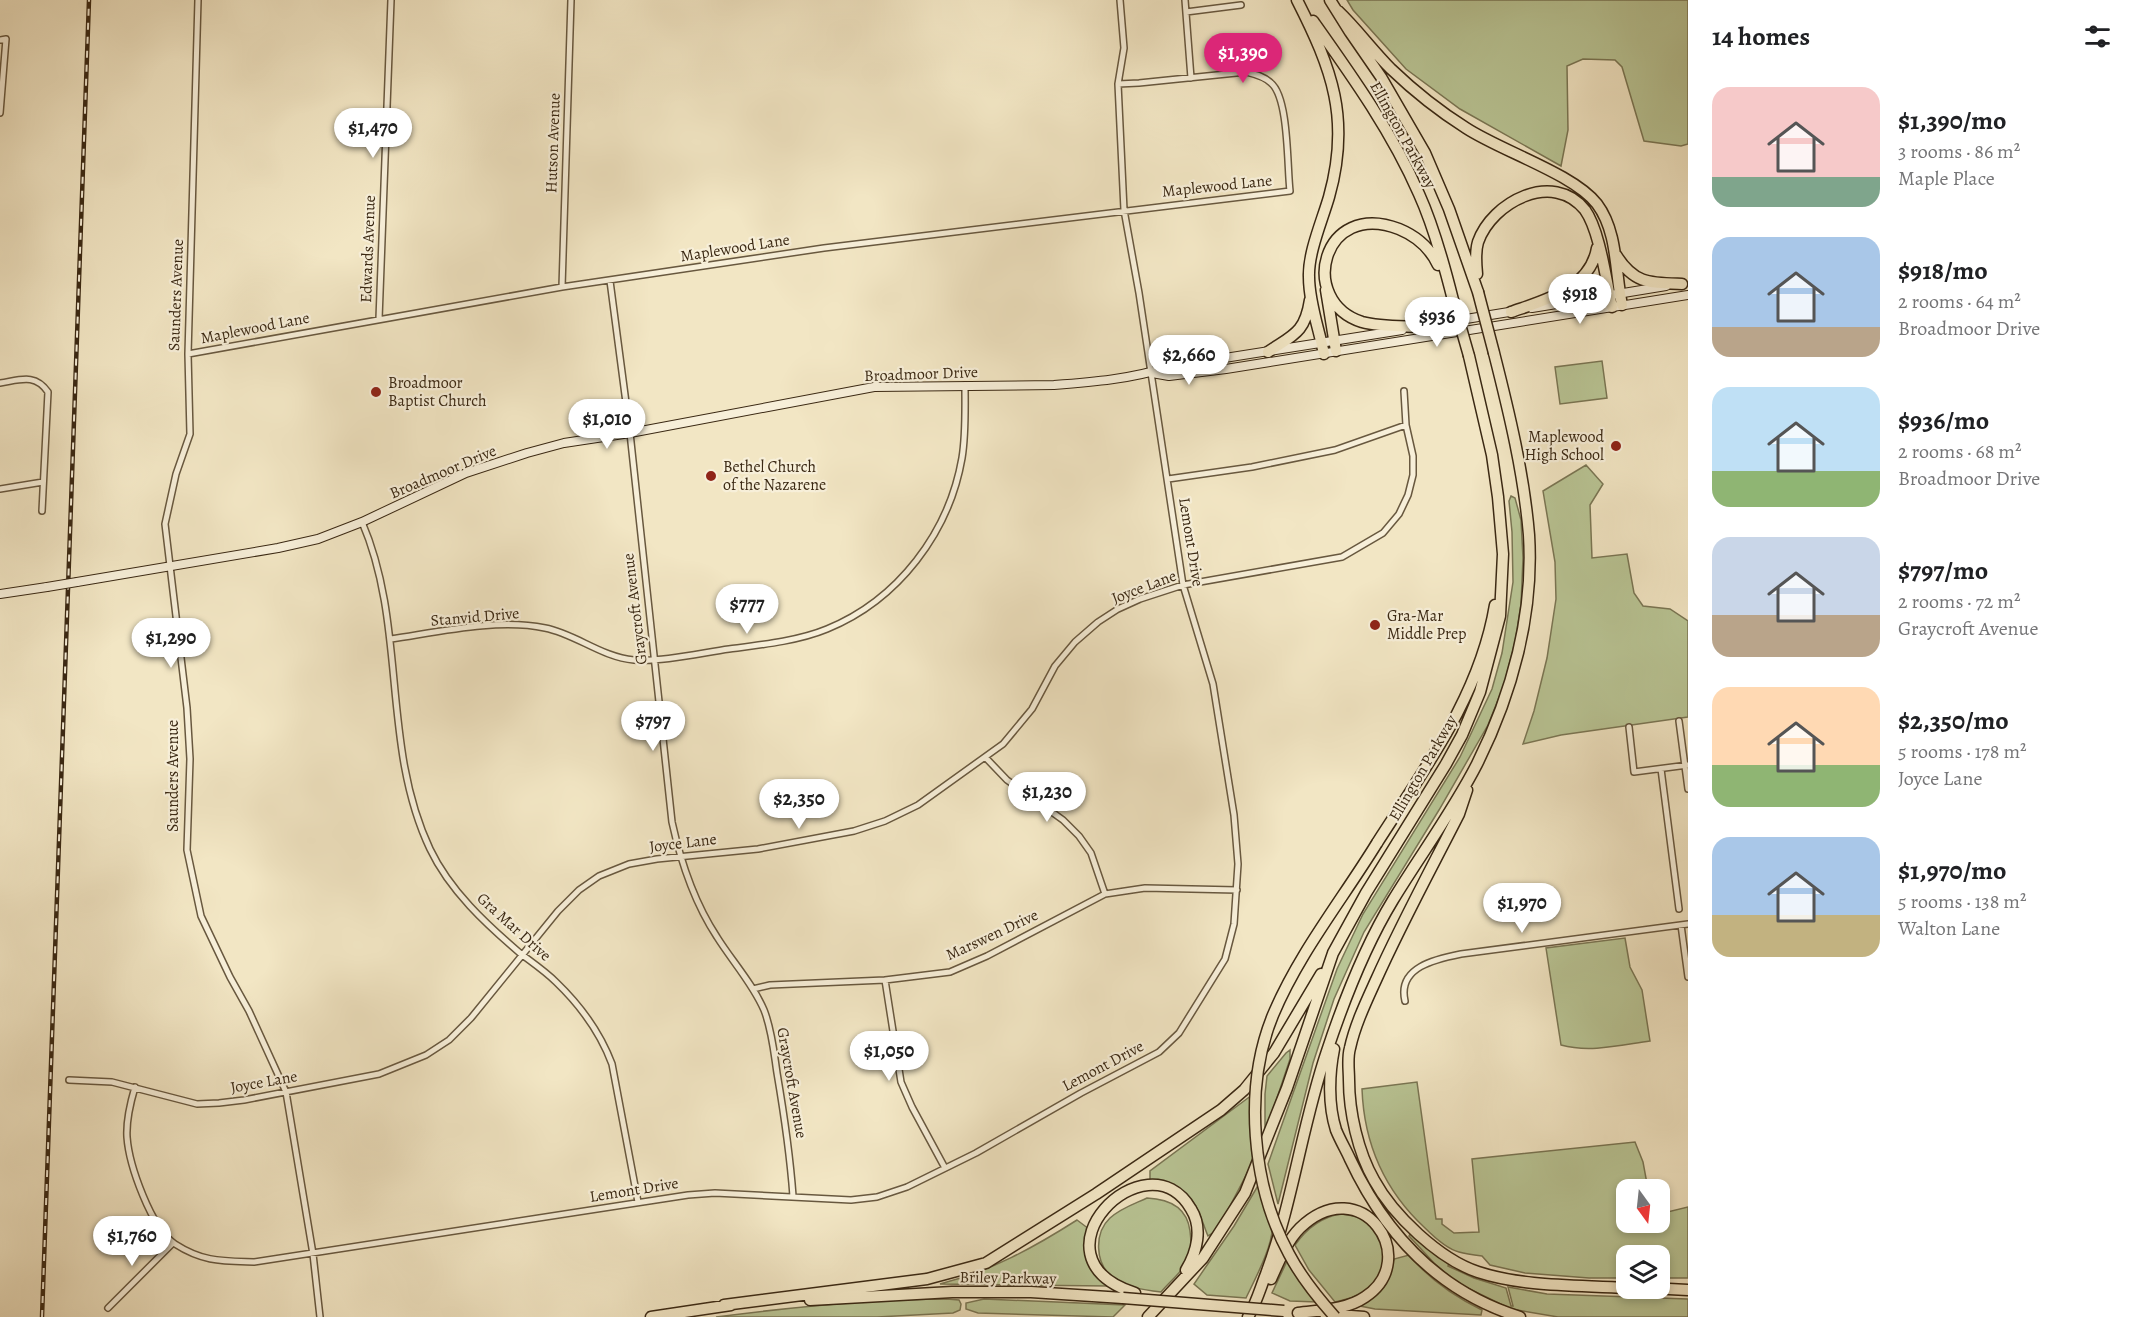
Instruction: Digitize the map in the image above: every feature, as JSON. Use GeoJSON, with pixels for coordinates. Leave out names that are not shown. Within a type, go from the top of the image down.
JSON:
{"type":"FeatureCollection","features":[{"type":"Feature","properties":{"kind":"highway"},"geometry":{"type":"LineString","coordinates":[[1298,0],[1328,66],[1339,118],[1336,168],[1309,268],[1311,294],[1323,348]]}},
{"type":"Feature","properties":{"kind":"highway","name":"Ellington Parkway"},"geometry":{"type":"LineString","coordinates":[[1148,1317],[1203,1258],[1245,1193],[1287,1088],[1333,953],[1366,893],[1446,764],[1471,714],[1488,666],[1500,616],[1503,554],[1492,454],[1454,300],[1429,219],[1406,166],[1355,80],[1298,0]]}},
{"type":"Feature","properties":{"kind":"highway","name":"Ellington Parkway"},"geometry":{"type":"LineString","coordinates":[[1250,1314],[1278,1242],[1324,1061],[1357,970],[1392,902],[1445,819],[1477,763],[1514,668],[1526,616],[1529,580],[1529,537],[1514,438],[1478,292],[1449,209],[1425,153],[1393,96],[1330,0]]}},
{"type":"Feature","properties":{"kind":"highway"},"geometry":{"type":"LineString","coordinates":[[1338,11],[1390,68],[1433,105],[1474,133],[1569,181],[1586,192],[1603,214],[1610,232],[1614,252],[1615,301]]}},
{"type":"Feature","properties":{"kind":"highway"},"geometry":{"type":"LineString","coordinates":[[1478,292],[1476,266],[1478,244],[1493,218],[1509,203],[1518,199],[1540,192],[1556,193],[1573,199],[1590,218],[1615,301]]}},
{"type":"Feature","properties":{"kind":"highway"},"geometry":{"type":"LineString","coordinates":[[1334,346],[1325,268],[1329,249],[1341,234],[1359,225],[1385,225],[1411,235],[1428,249],[1434,258],[1454,300]]}},
{"type":"Feature","properties":{"kind":"highway"},"geometry":{"type":"LineString","coordinates":[[1511,312],[1562,292],[1576,283],[1589,269],[1597,250],[1597,242]]}},
{"type":"Feature","properties":{"kind":"highway"},"geometry":{"type":"LineString","coordinates":[[1614,252],[1628,272],[1643,281],[1685,283]]}},
{"type":"Feature","properties":{"kind":"highway"},"geometry":{"type":"LineString","coordinates":[[1325,278],[1329,294],[1338,306],[1354,318],[1370,323],[1421,327]]}},
{"type":"Feature","properties":{"kind":"highway"},"geometry":{"type":"LineString","coordinates":[[1268,352],[1302,327],[1311,294]]}},
{"type":"Feature","properties":{"kind":"highway"},"geometry":{"type":"LineString","coordinates":[[1335,1317],[1290,1257],[1271,1215],[1255,1142],[1257,1089],[1262,1057],[1273,1016],[1299,962],[1438,749],[1459,712],[1480,664],[1493,613],[1503,554]]}},
{"type":"Feature","properties":{"kind":"highway"},"geometry":{"type":"LineString","coordinates":[[1477,763],[1459,814],[1383,964],[1349,1050],[1349,1093],[1355,1132],[1374,1180],[1390,1204],[1418,1233],[1448,1257],[1476,1271],[1513,1281],[1616,1287]]}},
{"type":"Feature","properties":{"kind":"highway"},"geometry":{"type":"LineString","coordinates":[[724,1305],[927,1279],[986,1263],[1096,1194],[1221,1110],[1244,1090],[1275,1053],[1333,953]]}},
{"type":"Feature","properties":{"kind":"highway"},"geometry":{"type":"LineString","coordinates":[[1338,1022],[1330,1094],[1336,1130],[1357,1175],[1377,1208],[1415,1254],[1439,1277],[1471,1298],[1520,1317]]}},
{"type":"Feature","properties":{"kind":"highway"},"geometry":{"type":"LineString","coordinates":[[1168,1301],[1113,1285],[1102,1275],[1092,1256],[1090,1243],[1095,1220],[1103,1209],[1120,1194],[1136,1187],[1159,1186],[1174,1192],[1187,1202],[1194,1214],[1198,1234],[1195,1250],[1175,1288]]}},
{"type":"Feature","properties":{"kind":"highway"},"geometry":{"type":"LineString","coordinates":[[1250,1314],[1292,1238],[1308,1222],[1320,1214],[1334,1210],[1350,1210],[1367,1216],[1379,1227],[1388,1250],[1387,1266],[1379,1284],[1369,1294],[1352,1304],[1299,1312]]}},
{"type":"Feature","properties":{"kind":"highway"},"geometry":{"type":"LineString","coordinates":[[1670,1289],[1688,1290]]}},
{"type":"Feature","properties":{"kind":"highway","name":"Briley Parkway"},"geometry":{"type":"LineString","coordinates":[[651,1317],[724,1305],[952,1292],[1031,1292],[1364,1317]]}},
{"type":"Feature","properties":{"kind":"main road","name":"Broadmoor Drive"},"geometry":{"type":"LineString","coordinates":[[1151,372],[1169,376],[1334,346],[1615,301],[1685,283]]}},
{"type":"Feature","properties":{"kind":"main road","name":"Broadmoor Drive"},"geometry":{"type":"LineString","coordinates":[[1334,346],[1421,327],[1511,312],[1688,295]]}},
{"type":"Feature","properties":{"kind":"main road","name":"Broadmoor Drive"},"geometry":{"type":"LineString","coordinates":[[0,594],[169,568],[301,544],[362,522],[494,462],[564,443],[630,433],[874,387],[1054,385],[1102,381],[1168,367],[1268,352],[1323,348]]}},
{"type":"Feature","properties":{"kind":"street","name":"Saunders Avenue"},"geometry":{"type":"LineString","coordinates":[[198,0],[188,354],[190,434],[176,474],[165,524],[187,708],[190,759],[187,850],[201,916],[254,1020],[286,1092],[313,1254],[320,1317]]}},
{"type":"Feature","properties":{"kind":"street","name":"Edwards Avenue"},"geometry":{"type":"LineString","coordinates":[[379,319],[391,0]]}},
{"type":"Feature","properties":{"kind":"street","name":"Hutson Avenue"},"geometry":{"type":"LineString","coordinates":[[562,288],[571,0]]}},
{"type":"Feature","properties":{"kind":"street","name":"Lemont Drive"},"geometry":{"type":"LineString","coordinates":[[135,1087],[129,1109],[127,1137],[133,1168],[146,1202],[158,1224],[173,1243],[196,1256],[212,1261],[254,1262],[638,1203],[715,1194],[851,1200],[877,1197],[907,1188],[1159,1052],[1179,1033],[1226,959],[1234,924],[1238,864],[1234,815],[1213,684],[1183,585],[1124,210],[1118,84],[1124,48],[1120,0]]}},
{"type":"Feature","properties":{"kind":"street"},"geometry":{"type":"LineString","coordinates":[[1118,84],[1191,78],[1185,0]]}},
{"type":"Feature","properties":{"kind":"street"},"geometry":{"type":"LineString","coordinates":[[1186,12],[1241,5]]}},
{"type":"Feature","properties":{"kind":"street"},"geometry":{"type":"LineString","coordinates":[[0,113],[3,39]]}},
{"type":"Feature","properties":{"kind":"street","name":"Maplewood Lane"},"geometry":{"type":"LineString","coordinates":[[188,354],[562,288],[824,248],[1290,191],[1284,115],[1281,98],[1272,83],[1246,72],[1191,78]]}},
{"type":"Feature","properties":{"kind":"street","name":"Graycroft Avenue"},"geometry":{"type":"LineString","coordinates":[[610,281],[630,433],[672,822],[679,856],[706,920],[753,989],[765,1011],[790,1155],[793,1196]]}},
{"type":"Feature","properties":{"kind":"street"},"geometry":{"type":"LineString","coordinates":[[0,383],[34,379],[48,392],[42,511]]}},
{"type":"Feature","properties":{"kind":"street","name":"Stanvid Drive"},"geometry":{"type":"LineString","coordinates":[[391,639],[484,627],[528,626],[546,628],[612,656],[635,660],[764,645],[826,630],[880,597],[910,570],[933,540],[948,508],[962,457],[965,385]]}},
{"type":"Feature","properties":{"kind":"street","name":"Joyce Lane"},"geometry":{"type":"LineString","coordinates":[[69,1080],[94,1080],[135,1087],[196,1104],[244,1100],[379,1074],[426,1055],[449,1040],[471,1018],[565,904],[579,890],[599,876],[629,864],[679,856],[758,849],[854,831],[885,821],[918,805],[1013,735],[1032,709],[1055,666],[1075,642],[1118,609],[1183,585],[1342,557],[1383,533],[1399,514],[1408,495],[1413,475],[1413,456],[1406,425],[1404,391]]}},
{"type":"Feature","properties":{"kind":"street"},"geometry":{"type":"LineString","coordinates":[[1168,479],[1252,467],[1335,450],[1406,425]]}},
{"type":"Feature","properties":{"kind":"street"},"geometry":{"type":"LineString","coordinates":[[0,489],[43,482]]}},
{"type":"Feature","properties":{"kind":"street","name":"Gra Mar Drive"},"geometry":{"type":"LineString","coordinates":[[362,522],[382,579],[403,754],[410,792],[420,826],[445,876],[466,903],[555,981],[579,1006],[604,1044],[612,1064],[638,1203]]}},
{"type":"Feature","properties":{"kind":"street"},"geometry":{"type":"LineString","coordinates":[[1679,721],[1688,789]]}},
{"type":"Feature","properties":{"kind":"street"},"geometry":{"type":"LineString","coordinates":[[1629,727],[1634,772],[1686,765]]}},
{"type":"Feature","properties":{"kind":"street"},"geometry":{"type":"LineString","coordinates":[[985,757],[1007,780],[1063,820],[1079,836],[1091,853],[1105,894]]}},
{"type":"Feature","properties":{"kind":"street"},"geometry":{"type":"LineString","coordinates":[[1660,769],[1679,909]]}},
{"type":"Feature","properties":{"kind":"street","name":"Marswen Drive"},"geometry":{"type":"LineString","coordinates":[[753,989],[770,985],[885,980],[950,972],[1006,947],[1105,894],[1145,888],[1237,890]]}},
{"type":"Feature","properties":{"kind":"street"},"geometry":{"type":"LineString","coordinates":[[1405,1001],[1403,994],[1406,981],[1412,972],[1440,958],[1685,925],[1688,977]]}},
{"type":"Feature","properties":{"kind":"street"},"geometry":{"type":"LineString","coordinates":[[885,980],[900,1082],[945,1168]]}},
{"type":"Feature","properties":{"kind":"street"},"geometry":{"type":"LineString","coordinates":[[108,1308],[173,1243]]}},
{"type":"Feature","properties":{"kind":"green space"},"geometry":{"type":"Polygon","coordinates":[[[1347,0],[1688,0],[1688,144],[1681,146],[1644,141],[1622,67],[1615,60],[1583,59],[1567,66],[1568,130],[1561,166],[1460,109],[1406,69],[1353,10],[1347,0]]]}},
{"type":"Feature","properties":{"kind":"green space"},"geometry":{"type":"Polygon","coordinates":[[[1602,361],[1607,398],[1560,404],[1555,367],[1602,361]]]}},
{"type":"Feature","properties":{"kind":"green space"},"geometry":{"type":"Polygon","coordinates":[[[1586,465],[1603,484],[1590,505],[1592,558],[1627,554],[1634,593],[1643,606],[1670,609],[1688,621],[1688,717],[1561,735],[1523,744],[1547,658],[1556,599],[1555,562],[1543,491],[1586,465]]]}},
{"type":"Feature","properties":{"kind":"green space"},"geometry":{"type":"Polygon","coordinates":[[[1511,496],[1515,498],[1521,520],[1523,558],[1521,604],[1515,642],[1504,685],[1488,725],[1364,932],[1334,999],[1313,1063],[1278,1204],[1268,1164],[1337,969],[1363,914],[1460,757],[1492,689],[1502,653],[1513,582],[1509,501],[1511,496]]]}},
{"type":"Feature","properties":{"kind":"green space"},"geometry":{"type":"Polygon","coordinates":[[[1625,938],[1630,967],[1642,990],[1650,1041],[1594,1048],[1561,1045],[1546,948],[1625,938]]]}},
{"type":"Feature","properties":{"kind":"green space"},"geometry":{"type":"Polygon","coordinates":[[[1290,1050],[1290,1059],[1265,1134],[1267,1076],[1290,1050]]]}},
{"type":"Feature","properties":{"kind":"green space"},"geometry":{"type":"Polygon","coordinates":[[[1417,1082],[1436,1219],[1442,1219],[1442,1224],[1454,1233],[1479,1232],[1472,1159],[1635,1142],[1643,1162],[1646,1179],[1616,1179],[1616,1233],[1670,1233],[1670,1211],[1688,1207],[1688,1278],[1670,1278],[1670,1245],[1616,1245],[1616,1278],[1525,1273],[1490,1265],[1482,1256],[1450,1248],[1411,1214],[1388,1182],[1372,1147],[1367,1129],[1362,1089],[1417,1082]]]}},
{"type":"Feature","properties":{"kind":"green space"},"geometry":{"type":"Polygon","coordinates":[[[1252,1095],[1250,1120],[1253,1162],[1222,1221],[1208,1236],[1194,1203],[1183,1193],[1150,1179],[1150,1171],[1252,1095]]]}},
{"type":"Feature","properties":{"kind":"green space"},"geometry":{"type":"Polygon","coordinates":[[[1259,1184],[1270,1216],[1272,1234],[1267,1252],[1246,1298],[1207,1295],[1194,1284],[1234,1226],[1259,1184]]]}},
{"type":"Feature","properties":{"kind":"green space"},"geometry":{"type":"Polygon","coordinates":[[[1147,1198],[1163,1200],[1176,1206],[1185,1216],[1190,1231],[1191,1249],[1188,1260],[1161,1292],[1136,1288],[1118,1281],[1106,1271],[1100,1256],[1099,1240],[1105,1224],[1128,1206],[1147,1198]]]}},
{"type":"Feature","properties":{"kind":"green space"},"geometry":{"type":"Polygon","coordinates":[[[1341,1214],[1364,1219],[1371,1225],[1381,1240],[1383,1259],[1373,1285],[1356,1296],[1335,1302],[1309,1270],[1295,1245],[1315,1224],[1341,1214]]]}},
{"type":"Feature","properties":{"kind":"green space"},"geometry":{"type":"Polygon","coordinates":[[[1077,1220],[1089,1229],[1093,1267],[1107,1286],[940,1284],[959,1279],[1011,1258],[1077,1220]]]}},
{"type":"Feature","properties":{"kind":"green space"},"geometry":{"type":"Polygon","coordinates":[[[1410,1234],[1449,1263],[1448,1266],[1474,1278],[1506,1288],[1511,1306],[1513,1306],[1508,1287],[1547,1294],[1616,1296],[1616,1299],[1688,1299],[1688,1317],[1558,1317],[1511,1309],[1457,1283],[1434,1263],[1409,1236],[1410,1234]]]}},
{"type":"Feature","properties":{"kind":"green space"},"geometry":{"type":"Polygon","coordinates":[[[1409,1255],[1442,1286],[1482,1310],[1481,1315],[1375,1309],[1360,1306],[1382,1286],[1389,1275],[1394,1259],[1409,1255]]]}},
{"type":"Feature","properties":{"kind":"green space"},"geometry":{"type":"Polygon","coordinates":[[[1288,1259],[1317,1302],[1290,1301],[1272,1293],[1288,1259]]]}},
{"type":"Feature","properties":{"kind":"green space"},"geometry":{"type":"Polygon","coordinates":[[[984,1299],[1125,1305],[1113,1317],[978,1313],[966,1309],[966,1303],[984,1299]]]}},
{"type":"Feature","properties":{"kind":"green space"},"geometry":{"type":"Polygon","coordinates":[[[959,1300],[960,1310],[953,1313],[877,1317],[716,1317],[831,1304],[959,1300]]]}},
{"type":"Feature","properties":{"kind":"railway"},"geometry":{"type":"LineString","coordinates":[[42,1317],[89,0]]}},
{"type":"Feature","properties":{"kind":"place","name":"Broadmoor Baptist Church"},"geometry":{"type":"Point","coordinates":[376,392]}},
{"type":"Feature","properties":{"kind":"place","name":"Maplewood High School"},"geometry":{"type":"Point","coordinates":[1616,446]}},
{"type":"Feature","properties":{"kind":"place","name":"Bethel Church of the Nazarene"},"geometry":{"type":"Point","coordinates":[711,476]}},
{"type":"Feature","properties":{"kind":"place","name":"Gra-Mar Middle Prep"},"geometry":{"type":"Point","coordinates":[1375,625]}}]}
